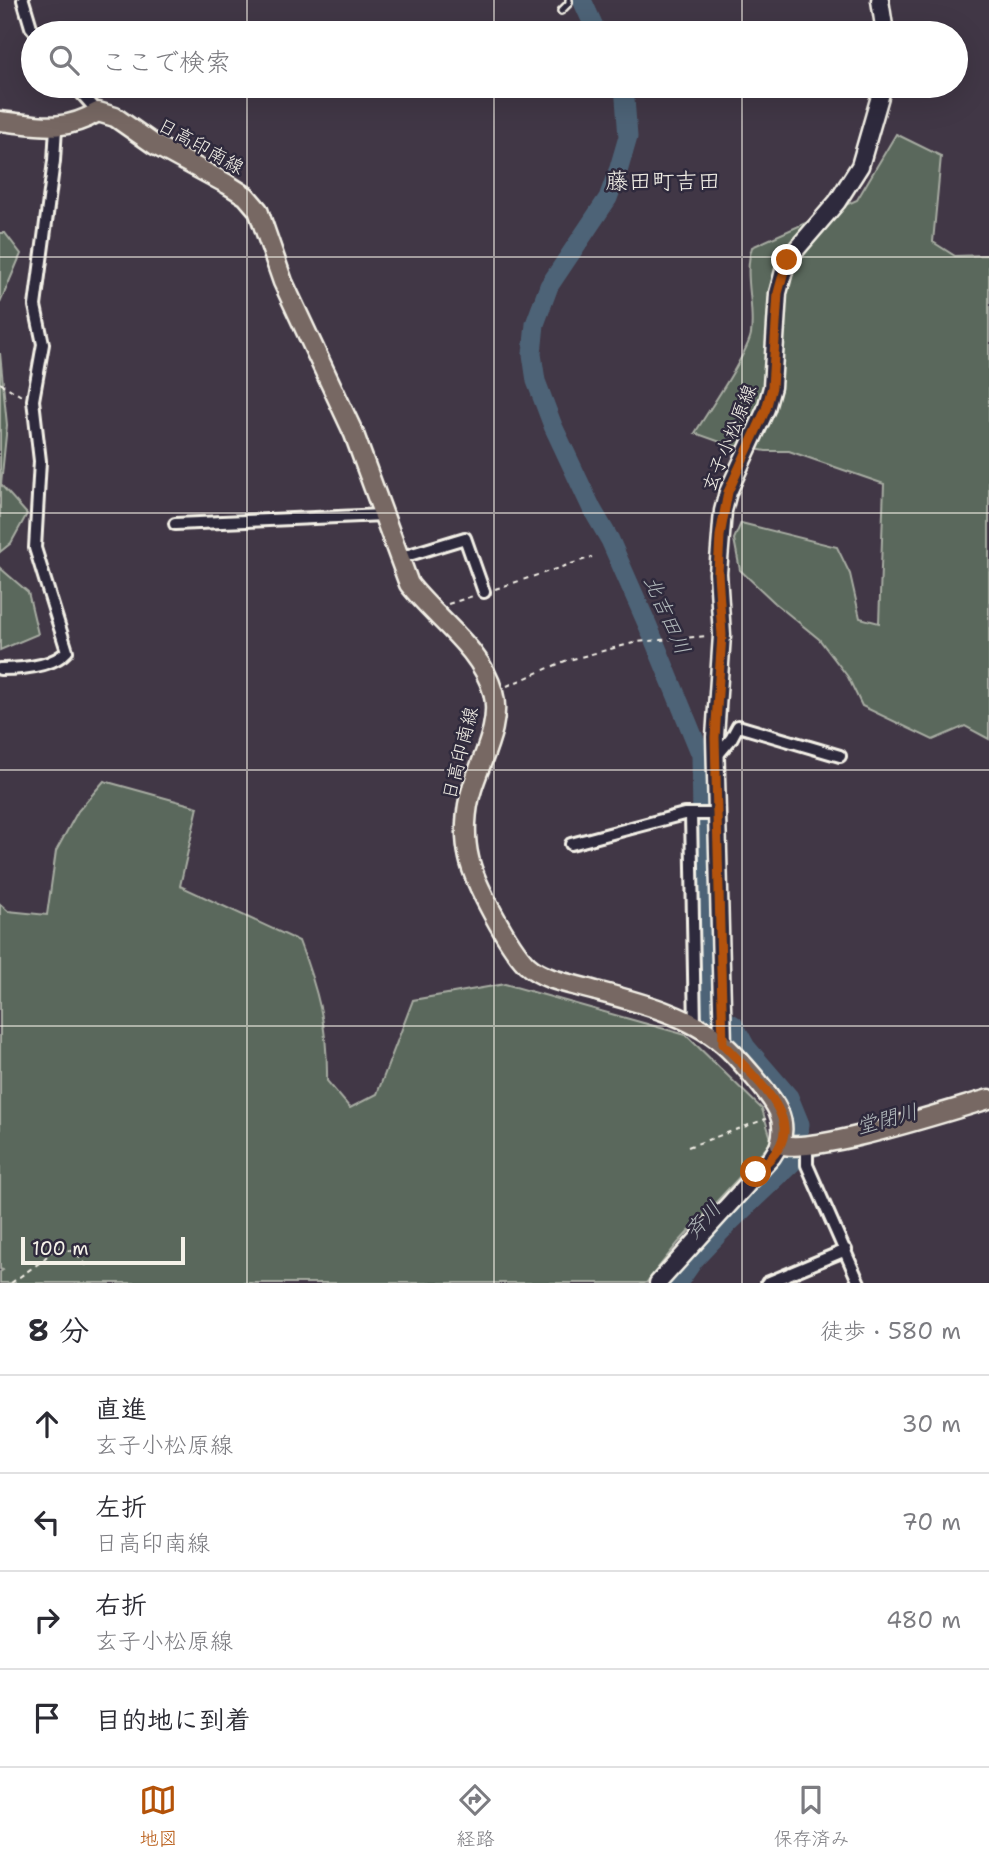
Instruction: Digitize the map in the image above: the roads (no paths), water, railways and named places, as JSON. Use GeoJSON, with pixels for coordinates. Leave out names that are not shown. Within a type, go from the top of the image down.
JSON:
{"type":"FeatureCollection","features":[{"type":"Feature","properties":{"kind":"main road"},"geometry":{"type":"LineString","coordinates":[[880,0],[883,21]]}},
{"type":"Feature","properties":{"kind":"main road","name":"玄子小松原線"},"geometry":{"type":"LineString","coordinates":[[723,1036],[716,757],[722,635],[718,573],[723,511],[728,492],[766,409],[772,387],[780,278],[787,260],[836,202],[860,166],[880,98]]}},
{"type":"Feature","properties":{"kind":"main road"},"geometry":{"type":"LineString","coordinates":[[0,121],[56,127],[79,123],[97,112]]}},
{"type":"Feature","properties":{"kind":"main road","name":"日高印南線"},"geometry":{"type":"LineString","coordinates":[[97,112],[115,117],[155,145],[227,184],[246,196],[258,210],[283,282],[354,434],[409,584],[430,610],[472,652],[482,666],[494,693],[495,715],[470,792],[466,825],[469,859],[484,895],[514,950],[528,966],[546,977],[650,1006],[695,1027],[723,1036],[781,1114],[784,1132],[782,1145]]}},
{"type":"Feature","properties":{"kind":"main road"},"geometry":{"type":"LineString","coordinates":[[658,1283],[782,1145],[807,1147],[859,1136],[989,1099]]}},
{"type":"Feature","properties":{"kind":"street"},"geometry":{"type":"LineString","coordinates":[[23,0],[29,21]]}},
{"type":"Feature","properties":{"kind":"street"},"geometry":{"type":"LineString","coordinates":[[85,98],[97,112]]}},
{"type":"Feature","properties":{"kind":"street"},"geometry":{"type":"LineString","coordinates":[[0,669],[19,669],[61,658],[67,651],[36,548],[40,461],[33,400],[43,344],[35,306],[56,127]]}},
{"type":"Feature","properties":{"kind":"street"},"geometry":{"type":"LineString","coordinates":[[175,524],[383,514]]}},
{"type":"Feature","properties":{"kind":"street"},"geometry":{"type":"LineString","coordinates":[[399,558],[465,538],[484,592]]}},
{"type":"Feature","properties":{"kind":"street"},"geometry":{"type":"LineString","coordinates":[[716,757],[738,726],[840,756]]}},
{"type":"Feature","properties":{"kind":"street"},"geometry":{"type":"LineString","coordinates":[[571,844],[684,814],[717,814]]}},
{"type":"Feature","properties":{"kind":"street"},"geometry":{"type":"LineString","coordinates":[[691,814],[695,1027]]}},
{"type":"Feature","properties":{"kind":"street"},"geometry":{"type":"LineString","coordinates":[[807,1147],[807,1165],[859,1283]]}},
{"type":"Feature","properties":{"kind":"street"},"geometry":{"type":"LineString","coordinates":[[767,1283],[846,1250]]}},
{"type":"Feature","properties":{"kind":"lane"},"geometry":{"type":"LineString","coordinates":[[561,11],[569,0]]}},
{"type":"Feature","properties":{"kind":"waterway","name":"北吉田川"},"geometry":{"type":"LineString","coordinates":[[582,0],[592,21]]}},
{"type":"Feature","properties":{"kind":"waterway","name":"北吉田川"},"geometry":{"type":"LineString","coordinates":[[625,98],[628,137],[608,198],[549,286],[535,324],[532,354],[536,381],[553,426],[592,509],[610,540],[648,626],[701,755],[705,1007],[734,1025],[746,1047],[789,1097],[800,1124],[794,1161],[730,1222],[694,1260],[678,1283]]}},
{"type":"Feature","properties":{"kind":"waterway","name":"堂閉川"},"geometry":{"type":"LineString","coordinates":[[794,1161],[835,1149]]}},
{"type":"Feature","properties":{"kind":"district","name":"藤田町吉田"},"geometry":{"type":"Point","coordinates":[663,181]}},
{"type":"Feature","properties":{"kind":"water label","name":"斉川"},"geometry":{"type":"Point","coordinates":[703,1220]}}]}
